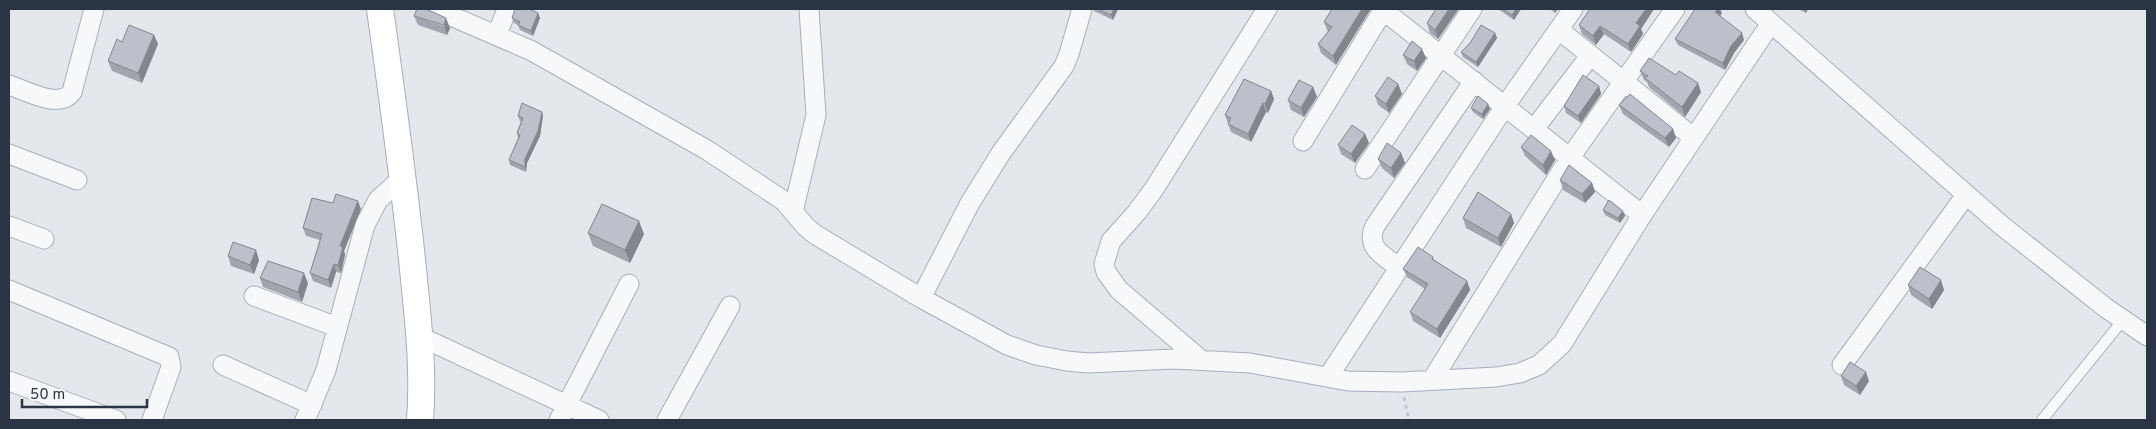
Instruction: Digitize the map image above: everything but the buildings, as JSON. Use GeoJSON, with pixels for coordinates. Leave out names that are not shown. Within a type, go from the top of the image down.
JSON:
{"type":"FeatureCollection","features":[{"type":"Feature","properties":{"kind":"main road"},"geometry":{"type":"LineString","coordinates":[[380,9],[403,177],[419,336],[422,390],[420,420]]}},
{"type":"Feature","properties":{"kind":"street"},"geometry":{"type":"LineString","coordinates":[[434,9],[532,51],[707,150],[784,201],[816,235],[921,298],[1008,344],[1036,355],[1067,362],[1088,363],[1174,359],[1250,363],[1348,381],[1432,380],[1520,373],[1539,365],[1552,355],[1562,344],[1642,215],[1771,23]]}},
{"type":"Feature","properties":{"kind":"street"},"geometry":{"type":"LineString","coordinates":[[497,35],[507,9]]}},
{"type":"Feature","properties":{"kind":"street"},"geometry":{"type":"LineString","coordinates":[[793,212],[816,115],[809,9]]}},
{"type":"Feature","properties":{"kind":"street"},"geometry":{"type":"LineString","coordinates":[[921,298],[970,203],[1001,153],[1064,66],[1082,9]]}},
{"type":"Feature","properties":{"kind":"street"},"geometry":{"type":"LineString","coordinates":[[1201,360],[1119,290],[1106,272],[1104,264],[1111,241],[1137,212],[1154,189],[1267,9]]}},
{"type":"Feature","properties":{"kind":"street"},"geometry":{"type":"LineString","coordinates":[[1366,169],[1472,9]]}},
{"type":"Feature","properties":{"kind":"street"},"geometry":{"type":"LineString","coordinates":[[1328,378],[1505,106],[1574,9]]}},
{"type":"Feature","properties":{"kind":"street"},"geometry":{"type":"LineString","coordinates":[[1432,380],[1569,159],[1675,9]]}},
{"type":"Feature","properties":{"kind":"street"},"geometry":{"type":"LineString","coordinates":[[1755,9],[2008,230],[2123,320],[2147,336]]}},
{"type":"Feature","properties":{"kind":"street"},"geometry":{"type":"LineString","coordinates":[[9,85],[56,101],[69,97],[72,92],[89,10]]}},
{"type":"Feature","properties":{"kind":"street"},"geometry":{"type":"LineString","coordinates":[[1303,141],[1384,10],[1569,159],[1642,215]]}},
{"type":"Feature","properties":{"kind":"street"},"geometry":{"type":"LineString","coordinates":[[1559,30],[1694,138]]}},
{"type":"Feature","properties":{"kind":"street"},"geometry":{"type":"LineString","coordinates":[[1534,129],[1590,56]]}},
{"type":"Feature","properties":{"kind":"street"},"geometry":{"type":"LineString","coordinates":[[1400,268],[1378,251],[1371,240],[1371,234],[1474,81]]}},
{"type":"Feature","properties":{"kind":"street"},"geometry":{"type":"LineString","coordinates":[[9,154],[77,180]]}},
{"type":"Feature","properties":{"kind":"street"},"geometry":{"type":"LineString","coordinates":[[223,366],[309,412],[324,377],[368,218],[378,200],[403,177]]}},
{"type":"Feature","properties":{"kind":"street"},"geometry":{"type":"LineString","coordinates":[[1842,365],[1966,194]]}},
{"type":"Feature","properties":{"kind":"street"},"geometry":{"type":"LineString","coordinates":[[9,226],[44,239]]}},
{"type":"Feature","properties":{"kind":"street"},"geometry":{"type":"LineString","coordinates":[[562,413],[629,284]]}},
{"type":"Feature","properties":{"kind":"street"},"geometry":{"type":"LineString","coordinates":[[9,290],[169,357],[170,367],[152,420]]}},
{"type":"Feature","properties":{"kind":"street"},"geometry":{"type":"LineString","coordinates":[[254,296],[337,327]]}},
{"type":"Feature","properties":{"kind":"street"},"geometry":{"type":"LineString","coordinates":[[667,420],[730,306]]}},
{"type":"Feature","properties":{"kind":"street"},"geometry":{"type":"LineString","coordinates":[[419,336],[562,413],[599,420]]}},
{"type":"Feature","properties":{"kind":"street"},"geometry":{"type":"LineString","coordinates":[[9,381],[116,420]]}},
{"type":"Feature","properties":{"kind":"lane"},"geometry":{"type":"LineString","coordinates":[[2042,420],[2123,320]]}}]}
